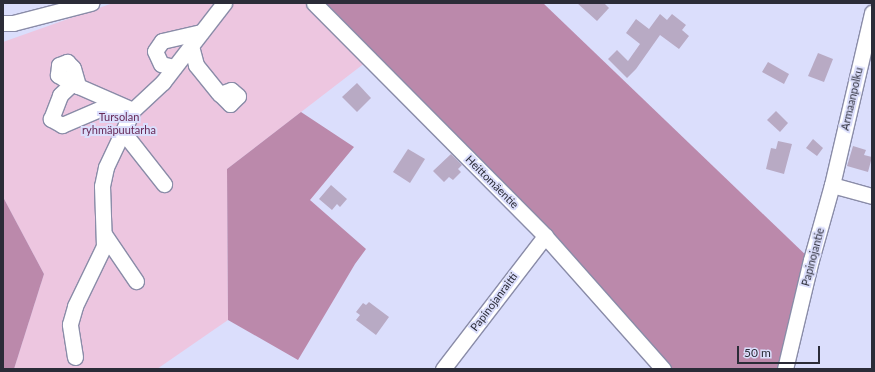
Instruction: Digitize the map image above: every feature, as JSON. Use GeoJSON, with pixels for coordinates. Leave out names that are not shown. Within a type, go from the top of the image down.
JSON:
{"type":"FeatureCollection","features":[{"type":"Feature","properties":{"kind":"street"},"geometry":{"type":"LineString","coordinates":[[3,23],[13,23],[91,3]]}},
{"type":"Feature","properties":{"kind":"street"},"geometry":{"type":"LineString","coordinates":[[75,357],[70,324],[75,306],[104,246],[102,186],[106,167],[133,110],[162,82],[224,3]]}},
{"type":"Feature","properties":{"kind":"street","name":"Heittomäentie"},"geometry":{"type":"LineString","coordinates":[[314,3],[545,236],[663,369]]}},
{"type":"Feature","properties":{"kind":"street","name":"Armaanpolku"},"geometry":{"type":"LineString","coordinates":[[832,185],[872,13]]}},
{"type":"Feature","properties":{"kind":"street"},"geometry":{"type":"LineString","coordinates":[[174,67],[161,64],[155,51],[162,41],[201,32]]}},
{"type":"Feature","properties":{"kind":"street"},"geometry":{"type":"LineString","coordinates":[[191,46],[196,65],[220,94]]}},
{"type":"Feature","properties":{"kind":"street"},"geometry":{"type":"LineString","coordinates":[[75,85],[133,110],[104,108],[62,125],[51,119],[60,95],[75,85]]}},
{"type":"Feature","properties":{"kind":"street"},"geometry":{"type":"LineString","coordinates":[[126,125],[127,137],[164,184]]}},
{"type":"Feature","properties":{"kind":"street"},"geometry":{"type":"LineString","coordinates":[[832,185],[872,196]]}},
{"type":"Feature","properties":{"kind":"street","name":"Papinojantie"},"geometry":{"type":"LineString","coordinates":[[785,369],[811,260],[832,185]]}},
{"type":"Feature","properties":{"kind":"street"},"geometry":{"type":"LineString","coordinates":[[104,234],[136,281]]}},
{"type":"Feature","properties":{"kind":"street","name":"Papinojanraitti"},"geometry":{"type":"LineString","coordinates":[[443,369],[545,236]]}},
{"type":"Feature","properties":{"kind":"green space","name":"Tursolan ryhmäpuutarha"},"geometry":{"type":"Polygon","coordinates":[[[113,3],[312,3],[370,59],[227,169],[228,320],[157,369],[14,369],[44,274],[3,197],[3,42],[113,3]]]}},
{"type":"Feature","properties":{"kind":"shaded area"},"geometry":{"type":"Polygon","coordinates":[[[314,3],[543,3],[811,260],[785,369],[663,369],[314,3]]]}},
{"type":"Feature","properties":{"kind":"shaded area"},"geometry":{"type":"Polygon","coordinates":[[[301,112],[354,147],[310,200],[366,249],[355,264],[298,360],[228,320],[227,169],[301,112]]]}},
{"type":"Feature","properties":{"kind":"shaded area"},"geometry":{"type":"Polygon","coordinates":[[[3,197],[44,274],[14,369],[3,369],[3,197]]]}},
{"type":"Feature","properties":{"kind":"building"},"geometry":{"type":"Polygon","coordinates":[[[577,3],[604,3],[609,8],[597,21],[577,3]]]}},
{"type":"Feature","properties":{"kind":"building"},"geometry":{"type":"Polygon","coordinates":[[[660,14],[667,20],[672,14],[686,25],[682,30],[689,36],[679,49],[660,35],[636,69],[627,78],[608,59],[617,50],[628,61],[640,44],[626,33],[636,19],[649,29],[660,14]]]}},
{"type":"Feature","properties":{"kind":"building"},"geometry":{"type":"Polygon","coordinates":[[[818,53],[833,59],[824,82],[808,76],[818,53]]]}},
{"type":"Feature","properties":{"kind":"building"},"geometry":{"type":"Polygon","coordinates":[[[768,62],[789,74],[784,84],[762,72],[768,62]]]}},
{"type":"Feature","properties":{"kind":"building"},"geometry":{"type":"Polygon","coordinates":[[[357,83],[371,98],[357,112],[342,97],[357,83]]]}},
{"type":"Feature","properties":{"kind":"building"},"geometry":{"type":"Polygon","coordinates":[[[776,111],[788,123],[780,132],[767,120],[776,111]]]}},
{"type":"Feature","properties":{"kind":"building"},"geometry":{"type":"Polygon","coordinates":[[[813,139],[823,148],[817,156],[806,148],[813,139]]]}},
{"type":"Feature","properties":{"kind":"building"},"geometry":{"type":"Polygon","coordinates":[[[778,141],[792,144],[784,174],[766,169],[771,148],[776,149],[778,141]]]}},
{"type":"Feature","properties":{"kind":"building"},"geometry":{"type":"Polygon","coordinates":[[[853,146],[866,150],[864,155],[872,157],[868,172],[847,166],[853,146]]]}},
{"type":"Feature","properties":{"kind":"building"},"geometry":{"type":"Polygon","coordinates":[[[408,149],[425,159],[410,183],[393,172],[408,149]]]}},
{"type":"Feature","properties":{"kind":"building"},"geometry":{"type":"Polygon","coordinates":[[[451,154],[462,165],[458,169],[461,172],[453,180],[449,177],[444,182],[433,171],[451,154]]]}},
{"type":"Feature","properties":{"kind":"building"},"geometry":{"type":"Polygon","coordinates":[[[331,185],[347,199],[340,207],[337,204],[332,210],[319,199],[331,185]]]}},
{"type":"Feature","properties":{"kind":"building"},"geometry":{"type":"Polygon","coordinates":[[[369,302],[389,317],[376,335],[356,320],[360,315],[356,312],[363,303],[366,305],[369,302]]]}}]}
